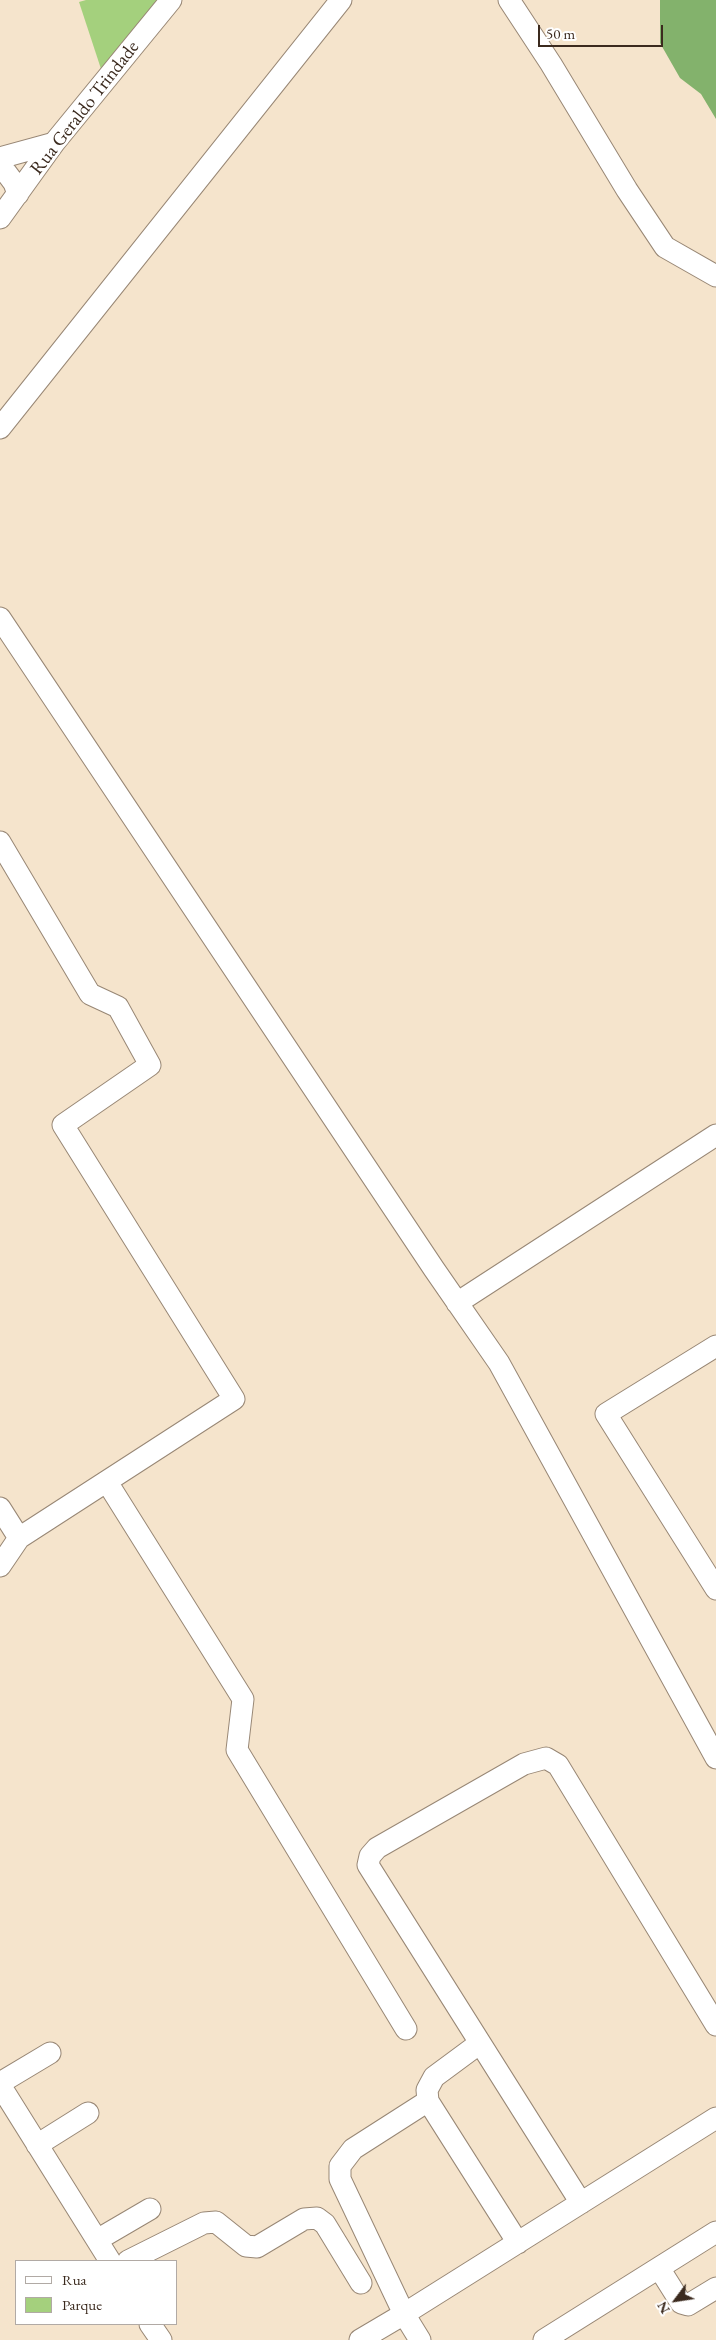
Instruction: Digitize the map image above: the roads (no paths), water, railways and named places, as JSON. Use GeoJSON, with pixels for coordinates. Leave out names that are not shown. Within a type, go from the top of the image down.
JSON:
{"type":"FeatureCollection","features":[{"type":"Feature","properties":{"kind":"street","name":"Rua Geraldo Trindade"},"geometry":{"type":"LineString","coordinates":[[0,218],[54,143],[171,0]]}},
{"type":"Feature","properties":{"kind":"street"},"geometry":{"type":"LineString","coordinates":[[0,428],[341,0]]}},
{"type":"Feature","properties":{"kind":"street"},"geometry":{"type":"LineString","coordinates":[[509,0],[551,64],[627,190],[665,247],[716,276]]}},
{"type":"Feature","properties":{"kind":"street"},"geometry":{"type":"LineString","coordinates":[[0,158],[54,143]]}},
{"type":"Feature","properties":{"kind":"street"},"geometry":{"type":"LineString","coordinates":[[0,170],[5,171],[14,183],[18,194]]}},
{"type":"Feature","properties":{"kind":"street"},"geometry":{"type":"LineString","coordinates":[[0,618],[498,1363],[716,1758]]}},
{"type":"Feature","properties":{"kind":"street"},"geometry":{"type":"LineString","coordinates":[[0,842],[90,994],[118,1007],[150,1065],[62,1124],[234,1399],[19,1538],[0,1566]]}},
{"type":"Feature","properties":{"kind":"street"},"geometry":{"type":"LineString","coordinates":[[457,1303],[716,1135]]}},
{"type":"Feature","properties":{"kind":"street"},"geometry":{"type":"LineString","coordinates":[[716,1346],[606,1414],[716,1589]]}},
{"type":"Feature","properties":{"kind":"street"},"geometry":{"type":"LineString","coordinates":[[107,1482],[243,1699],[237,1750],[406,2029]]}},
{"type":"Feature","properties":{"kind":"street"},"geometry":{"type":"LineString","coordinates":[[0,1508],[19,1538]]}},
{"type":"Feature","properties":{"kind":"street"},"geometry":{"type":"LineString","coordinates":[[581,2203],[368,1865],[370,1856],[378,1848],[524,1764],[546,1758],[558,1765],[716,2026]]}},
{"type":"Feature","properties":{"kind":"street"},"geometry":{"type":"LineString","coordinates":[[480,2043],[434,2077],[426,2090],[428,2101],[518,2243]]}},
{"type":"Feature","properties":{"kind":"street"},"geometry":{"type":"LineString","coordinates":[[50,2053],[0,2084],[109,2260]]}},
{"type":"Feature","properties":{"kind":"street"},"geometry":{"type":"LineString","coordinates":[[420,2340],[404,2314],[340,2179],[340,2166],[353,2149],[428,2101]]}},
{"type":"Feature","properties":{"kind":"street"},"geometry":{"type":"LineString","coordinates":[[37,2145],[88,2113]]}},
{"type":"Feature","properties":{"kind":"street"},"geometry":{"type":"LineString","coordinates":[[360,2340],[716,2118]]}},
{"type":"Feature","properties":{"kind":"street"},"geometry":{"type":"LineString","coordinates":[[97,2240],[150,2209]]}},
{"type":"Feature","properties":{"kind":"street"},"geometry":{"type":"LineString","coordinates":[[130,2260],[204,2223],[216,2222],[246,2246],[257,2247],[304,2219],[317,2218],[325,2224],[361,2283]]}},
{"type":"Feature","properties":{"kind":"street"},"geometry":{"type":"LineString","coordinates":[[544,2340],[716,2232]]}},
{"type":"Feature","properties":{"kind":"street"},"geometry":{"type":"LineString","coordinates":[[659,2268],[682,2303],[688,2305],[716,2288]]}},
{"type":"Feature","properties":{"kind":"street"},"geometry":{"type":"LineString","coordinates":[[151,2325],[161,2340]]}}]}
